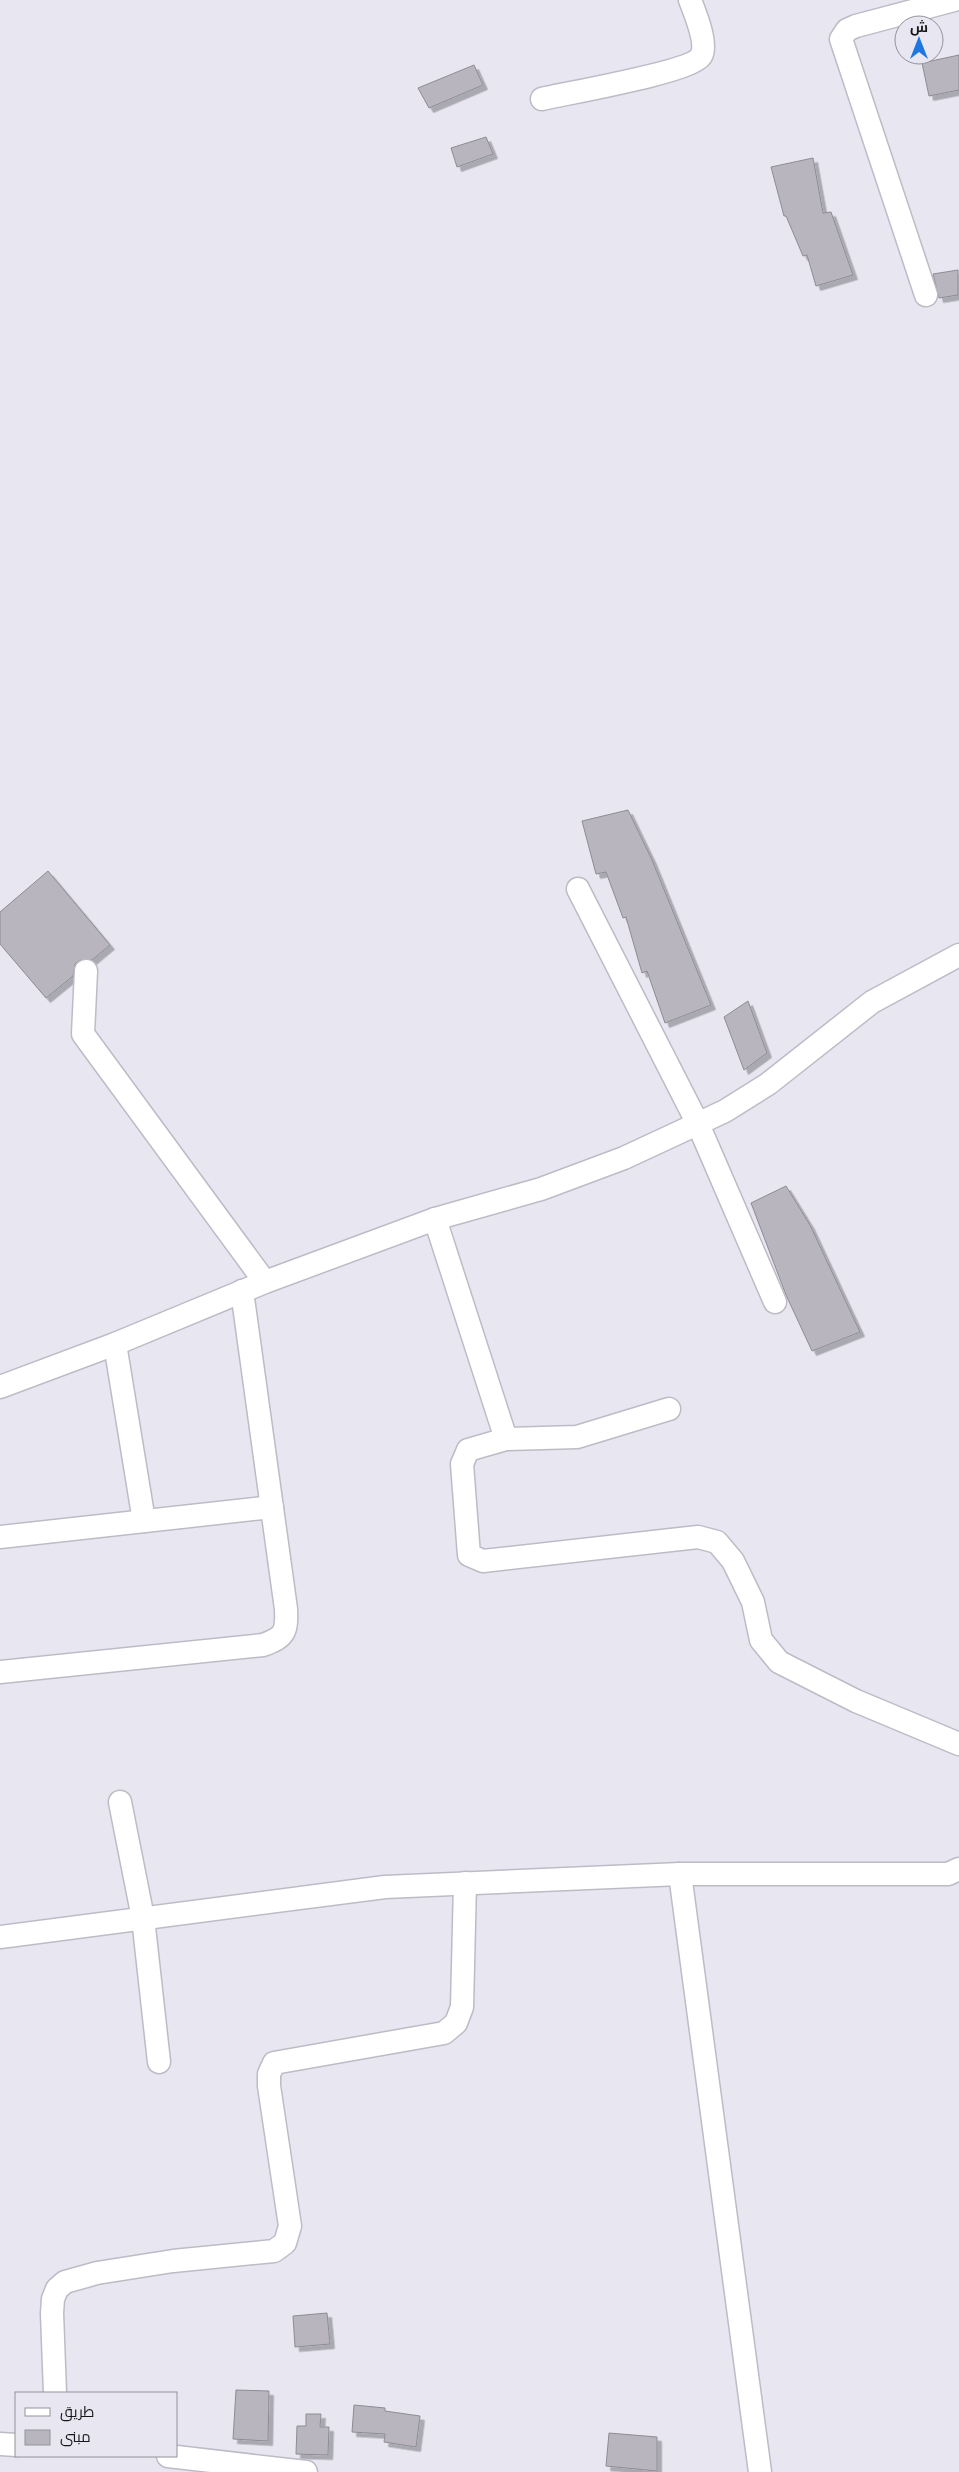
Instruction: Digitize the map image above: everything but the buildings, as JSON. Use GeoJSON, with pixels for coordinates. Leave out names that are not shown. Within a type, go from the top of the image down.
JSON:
{"type":"FeatureCollection","features":[{"type":"Feature","properties":{"kind":"street"},"geometry":{"type":"LineString","coordinates":[[542,99],[672,70],[694,62],[702,55],[703,43],[690,0]]}},
{"type":"Feature","properties":{"kind":"street"},"geometry":{"type":"LineString","coordinates":[[926,295],[841,39],[847,30],[856,26],[954,0]]}},
{"type":"Feature","properties":{"kind":"street"},"geometry":{"type":"LineString","coordinates":[[578,889],[698,1124],[775,1302]]}},
{"type":"Feature","properties":{"kind":"street"},"geometry":{"type":"LineString","coordinates":[[0,1387],[115,1344],[265,1282],[435,1219],[541,1189],[624,1158],[725,1111],[768,1084],[872,1002],[959,955]]}},
{"type":"Feature","properties":{"kind":"street"},"geometry":{"type":"LineString","coordinates":[[86,971],[83,1034],[265,1282]]}},
{"type":"Feature","properties":{"kind":"street"},"geometry":{"type":"LineString","coordinates":[[435,1219],[506,1439]]}},
{"type":"Feature","properties":{"kind":"street"},"geometry":{"type":"LineString","coordinates":[[0,1672],[263,1645],[279,1640],[287,1626],[286,1609],[242,1291]]}},
{"type":"Feature","properties":{"kind":"street"},"geometry":{"type":"LineString","coordinates":[[115,1344],[144,1521]]}},
{"type":"Feature","properties":{"kind":"street"},"geometry":{"type":"LineString","coordinates":[[669,1409],[577,1437],[506,1439],[468,1450],[462,1464],[469,1554],[483,1560],[698,1537],[717,1542],[733,1561],[753,1602],[761,1640],[779,1662],[856,1701],[959,1744]]}},
{"type":"Feature","properties":{"kind":"street"},"geometry":{"type":"LineString","coordinates":[[0,1537],[272,1506]]}},
{"type":"Feature","properties":{"kind":"street"},"geometry":{"type":"LineString","coordinates":[[120,1802],[143,1918],[159,2062]]}},
{"type":"Feature","properties":{"kind":"street"},"geometry":{"type":"LineString","coordinates":[[0,1937],[386,1887],[680,1874],[948,1874],[959,1869]]}},
{"type":"Feature","properties":{"kind":"street"},"geometry":{"type":"LineString","coordinates":[[680,1874],[760,2472]]}},
{"type":"Feature","properties":{"kind":"street"},"geometry":{"type":"LineString","coordinates":[[55,2392],[53,2299],[57,2289],[65,2282],[97,2273],[173,2262],[274,2251],[285,2242],[290,2226],[269,2086],[269,2074],[274,2063],[444,2033],[456,2023],[462,2007],[465,1883]]}},
{"type":"Feature","properties":{"kind":"street"},"geometry":{"type":"LineString","coordinates":[[0,2444],[15,2445]]}},
{"type":"Feature","properties":{"kind":"street"},"geometry":{"type":"LineString","coordinates":[[177,2457],[306,2472]]}}]}
